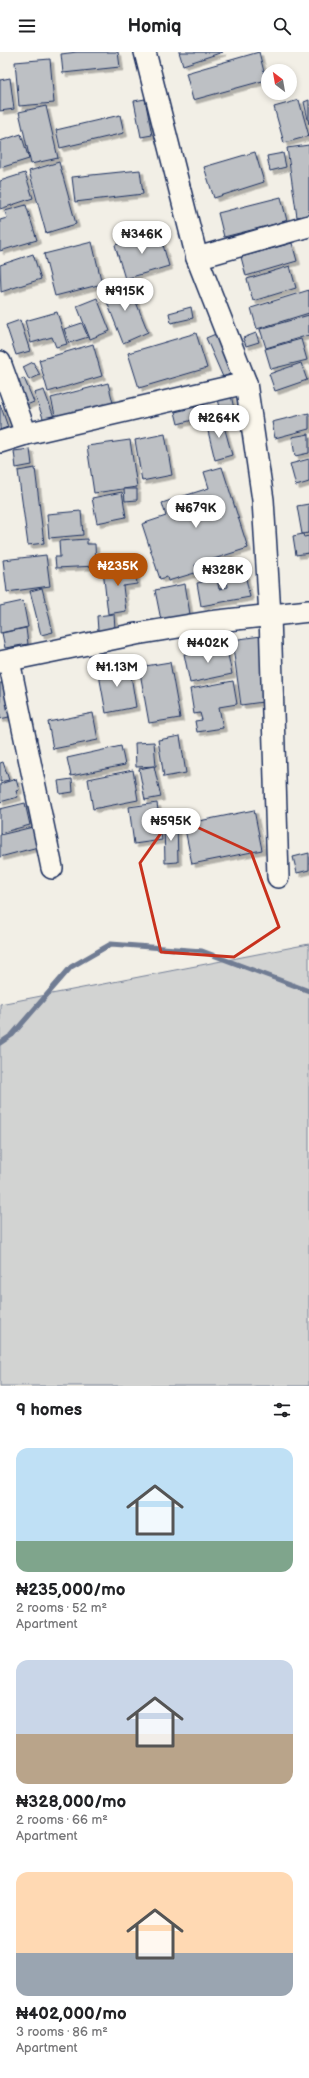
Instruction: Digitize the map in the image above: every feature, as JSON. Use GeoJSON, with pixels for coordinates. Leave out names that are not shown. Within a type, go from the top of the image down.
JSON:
{"type":"FeatureCollection","features":[{"type":"Feature","properties":{"kind":"street"},"geometry":{"type":"LineString","coordinates":[[145,52],[197,258],[246,383],[262,500],[270,615],[278,877]]}},
{"type":"Feature","properties":{"kind":"street"},"geometry":{"type":"LineString","coordinates":[[197,258],[309,226]]}},
{"type":"Feature","properties":{"kind":"street"},"geometry":{"type":"LineString","coordinates":[[0,362],[26,434]]}},
{"type":"Feature","properties":{"kind":"street"},"geometry":{"type":"LineString","coordinates":[[0,442],[26,434],[246,383]]}},
{"type":"Feature","properties":{"kind":"street"},"geometry":{"type":"LineString","coordinates":[[52,868],[5,662],[144,633],[209,622],[309,611]]}},
{"type":"Feature","properties":{"kind":"highlighted area"},"geometry":{"type":"Polygon","coordinates":[[[173,816],[251,852],[279,927],[234,957],[161,952],[140,863],[173,816]]]}},
{"type":"Feature","properties":{"kind":"shaded area"},"geometry":{"type":"Polygon","coordinates":[[[309,944],[309,1386],[0,1386],[0,1004],[309,944]]]}},
{"type":"Feature","properties":{"kind":"building"},"geometry":{"type":"Polygon","coordinates":[[[77,52],[118,52],[120,67],[63,73],[61,54],[77,52]]]}},
{"type":"Feature","properties":{"kind":"building"},"geometry":{"type":"Polygon","coordinates":[[[179,52],[223,52],[183,65],[179,52]]]}},
{"type":"Feature","properties":{"kind":"building"},"geometry":{"type":"Polygon","coordinates":[[[259,52],[262,64],[261,81],[193,100],[186,73],[259,52]]]}},
{"type":"Feature","properties":{"kind":"building"},"geometry":{"type":"Polygon","coordinates":[[[50,59],[54,103],[19,106],[15,62],[50,59]]]}},
{"type":"Feature","properties":{"kind":"building"},"geometry":{"type":"Polygon","coordinates":[[[10,78],[14,109],[0,111],[0,80],[10,78]]]}},
{"type":"Feature","properties":{"kind":"building"},"geometry":{"type":"Polygon","coordinates":[[[145,99],[152,135],[141,137],[134,101],[145,99]]]}},
{"type":"Feature","properties":{"kind":"building"},"geometry":{"type":"Polygon","coordinates":[[[299,100],[309,136],[284,143],[274,107],[299,100]]]}},
{"type":"Feature","properties":{"kind":"building"},"geometry":{"type":"Polygon","coordinates":[[[309,100],[309,124],[304,102],[309,100]]]}},
{"type":"Feature","properties":{"kind":"building"},"geometry":{"type":"Polygon","coordinates":[[[46,106],[58,158],[31,164],[19,112],[46,106]]]}},
{"type":"Feature","properties":{"kind":"building"},"geometry":{"type":"Polygon","coordinates":[[[120,115],[124,133],[60,148],[56,130],[120,115]]]}},
{"type":"Feature","properties":{"kind":"building"},"geometry":{"type":"Polygon","coordinates":[[[21,134],[29,159],[0,168],[0,141],[21,134]]]}},
{"type":"Feature","properties":{"kind":"building"},"geometry":{"type":"Polygon","coordinates":[[[309,145],[309,215],[297,217],[287,148],[309,145]]]}},
{"type":"Feature","properties":{"kind":"building"},"geometry":{"type":"Polygon","coordinates":[[[255,152],[264,182],[214,198],[204,167],[255,152]]]}},
{"type":"Feature","properties":{"kind":"building"},"geometry":{"type":"Polygon","coordinates":[[[283,153],[286,167],[270,171],[267,156],[283,153]]]}},
{"type":"Feature","properties":{"kind":"building"},"geometry":{"type":"Polygon","coordinates":[[[59,162],[76,224],[46,233],[29,171],[59,162]]]}},
{"type":"Feature","properties":{"kind":"building"},"geometry":{"type":"Polygon","coordinates":[[[140,170],[143,194],[75,202],[72,177],[140,170]]]}},
{"type":"Feature","properties":{"kind":"building"},"geometry":{"type":"Polygon","coordinates":[[[25,173],[33,198],[0,209],[0,181],[25,173]]]}},
{"type":"Feature","properties":{"kind":"building"},"geometry":{"type":"Polygon","coordinates":[[[281,197],[287,221],[224,237],[218,213],[281,197]]]}},
{"type":"Feature","properties":{"kind":"building"},"geometry":{"type":"Polygon","coordinates":[[[26,205],[37,240],[0,251],[0,220],[7,218],[5,211],[26,205]]]}},
{"type":"Feature","properties":{"kind":"building"},"geometry":{"type":"Polygon","coordinates":[[[159,231],[169,266],[125,279],[115,245],[159,231]]]}},
{"type":"Feature","properties":{"kind":"building"},"geometry":{"type":"Polygon","coordinates":[[[92,242],[102,284],[55,296],[44,254],[92,242]]]}},
{"type":"Feature","properties":{"kind":"building"},"geometry":{"type":"Polygon","coordinates":[[[292,243],[297,261],[246,276],[241,257],[292,243]]]}},
{"type":"Feature","properties":{"kind":"building"},"geometry":{"type":"Polygon","coordinates":[[[33,254],[41,279],[1,292],[0,265],[33,254]]]}},
{"type":"Feature","properties":{"kind":"building"},"geometry":{"type":"Polygon","coordinates":[[[290,266],[296,288],[253,301],[247,279],[290,266]]]}},
{"type":"Feature","properties":{"kind":"building"},"geometry":{"type":"Polygon","coordinates":[[[128,282],[148,332],[123,343],[103,292],[128,282]]]}},
{"type":"Feature","properties":{"kind":"building"},"geometry":{"type":"Polygon","coordinates":[[[309,290],[309,313],[257,329],[251,308],[309,290]]]}},
{"type":"Feature","properties":{"kind":"building"},"geometry":{"type":"Polygon","coordinates":[[[97,298],[110,331],[90,339],[77,306],[97,298]]]}},
{"type":"Feature","properties":{"kind":"building"},"geometry":{"type":"Polygon","coordinates":[[[191,307],[193,318],[171,323],[169,313],[191,307]]]}},
{"type":"Feature","properties":{"kind":"building"},"geometry":{"type":"Polygon","coordinates":[[[57,312],[67,344],[56,347],[52,337],[31,343],[25,321],[57,312]]]}},
{"type":"Feature","properties":{"kind":"building"},"geometry":{"type":"Polygon","coordinates":[[[309,315],[309,335],[266,348],[260,329],[309,315]]]}},
{"type":"Feature","properties":{"kind":"building"},"geometry":{"type":"Polygon","coordinates":[[[20,320],[30,351],[16,355],[6,325],[20,320]]]}},
{"type":"Feature","properties":{"kind":"building"},"geometry":{"type":"Polygon","coordinates":[[[82,323],[88,337],[69,343],[64,329],[82,323]]]}},
{"type":"Feature","properties":{"kind":"building"},"geometry":{"type":"Polygon","coordinates":[[[196,333],[207,368],[139,388],[128,353],[196,333]]]}},
{"type":"Feature","properties":{"kind":"building"},"geometry":{"type":"Polygon","coordinates":[[[218,333],[235,372],[223,377],[206,338],[218,333]]]}},
{"type":"Feature","properties":{"kind":"building"},"geometry":{"type":"Polygon","coordinates":[[[256,333],[259,342],[246,346],[243,338],[256,333]]]}},
{"type":"Feature","properties":{"kind":"building"},"geometry":{"type":"Polygon","coordinates":[[[301,339],[307,360],[271,369],[265,349],[301,339]]]}},
{"type":"Feature","properties":{"kind":"building"},"geometry":{"type":"Polygon","coordinates":[[[93,344],[102,376],[48,392],[39,360],[93,344]]]}},
{"type":"Feature","properties":{"kind":"building"},"geometry":{"type":"Polygon","coordinates":[[[33,362],[40,375],[29,380],[23,367],[33,362]]]}},
{"type":"Feature","properties":{"kind":"building"},"geometry":{"type":"Polygon","coordinates":[[[301,363],[307,380],[275,391],[269,374],[301,363]]]}},
{"type":"Feature","properties":{"kind":"building"},"geometry":{"type":"Polygon","coordinates":[[[24,378],[34,402],[19,408],[10,384],[24,378]]]}},
{"type":"Feature","properties":{"kind":"building"},"geometry":{"type":"Polygon","coordinates":[[[108,383],[113,403],[56,419],[51,398],[108,383]]]}},
{"type":"Feature","properties":{"kind":"building"},"geometry":{"type":"Polygon","coordinates":[[[44,390],[54,417],[44,421],[34,393],[44,390]]]}},
{"type":"Feature","properties":{"kind":"building"},"geometry":{"type":"Polygon","coordinates":[[[231,395],[234,409],[221,412],[218,399],[231,395]]]}},
{"type":"Feature","properties":{"kind":"building"},"geometry":{"type":"Polygon","coordinates":[[[0,404],[8,427],[0,430],[0,404]]]}},
{"type":"Feature","properties":{"kind":"building"},"geometry":{"type":"Polygon","coordinates":[[[204,405],[207,416],[178,424],[175,412],[204,405]]]}},
{"type":"Feature","properties":{"kind":"building"},"geometry":{"type":"Polygon","coordinates":[[[309,413],[309,429],[275,438],[272,422],[309,413]]]}},
{"type":"Feature","properties":{"kind":"building"},"geometry":{"type":"Polygon","coordinates":[[[222,419],[232,455],[215,460],[206,423],[222,419]]]}},
{"type":"Feature","properties":{"kind":"building"},"geometry":{"type":"Polygon","coordinates":[[[165,434],[172,475],[142,481],[135,440],[165,434]]]}},
{"type":"Feature","properties":{"kind":"building"},"geometry":{"type":"Polygon","coordinates":[[[309,434],[309,453],[295,456],[292,437],[309,434]]]}},
{"type":"Feature","properties":{"kind":"building"},"geometry":{"type":"Polygon","coordinates":[[[130,440],[137,487],[94,493],[87,446],[130,440]]]}},
{"type":"Feature","properties":{"kind":"building"},"geometry":{"type":"Polygon","coordinates":[[[30,449],[32,465],[16,468],[14,451],[30,449]]]}},
{"type":"Feature","properties":{"kind":"building"},"geometry":{"type":"Polygon","coordinates":[[[309,459],[309,482],[296,486],[290,464],[309,459]]]}},
{"type":"Feature","properties":{"kind":"building"},"geometry":{"type":"Polygon","coordinates":[[[222,467],[248,548],[195,565],[198,572],[168,581],[167,577],[160,579],[142,524],[166,516],[162,503],[209,488],[204,472],[222,467]]]}},
{"type":"Feature","properties":{"kind":"building"},"geometry":{"type":"Polygon","coordinates":[[[35,468],[44,543],[28,545],[18,471],[35,468]]]}},
{"type":"Feature","properties":{"kind":"building"},"geometry":{"type":"Polygon","coordinates":[[[124,489],[137,489],[137,500],[125,501],[124,489]]]}},
{"type":"Feature","properties":{"kind":"building"},"geometry":{"type":"Polygon","coordinates":[[[122,492],[126,517],[97,523],[92,498],[122,492]]]}},
{"type":"Feature","properties":{"kind":"building"},"geometry":{"type":"Polygon","coordinates":[[[309,504],[309,533],[302,534],[297,506],[309,504]]]}},
{"type":"Feature","properties":{"kind":"building"},"geometry":{"type":"Polygon","coordinates":[[[81,511],[83,535],[49,538],[47,514],[81,511]]]}},
{"type":"Feature","properties":{"kind":"building"},"geometry":{"type":"Polygon","coordinates":[[[303,534],[304,537],[309,536],[309,553],[296,555],[293,536],[303,534]]]}},
{"type":"Feature","properties":{"kind":"building"},"geometry":{"type":"Polygon","coordinates":[[[87,539],[87,544],[95,544],[96,566],[56,568],[55,557],[60,557],[59,541],[87,539]]]}},
{"type":"Feature","properties":{"kind":"building"},"geometry":{"type":"Polygon","coordinates":[[[46,555],[50,586],[7,592],[3,560],[46,555]]]}},
{"type":"Feature","properties":{"kind":"building"},"geometry":{"type":"Polygon","coordinates":[[[135,566],[137,584],[123,586],[126,611],[108,614],[103,570],[135,566]]]}},
{"type":"Feature","properties":{"kind":"building"},"geometry":{"type":"Polygon","coordinates":[[[245,574],[250,597],[201,606],[197,583],[217,579],[219,589],[228,587],[226,577],[245,574]]]}},
{"type":"Feature","properties":{"kind":"building"},"geometry":{"type":"Polygon","coordinates":[[[185,584],[190,614],[161,620],[155,590],[185,584]]]}},
{"type":"Feature","properties":{"kind":"building"},"geometry":{"type":"Polygon","coordinates":[[[42,588],[53,632],[41,635],[30,591],[42,588]]]}},
{"type":"Feature","properties":{"kind":"building"},"geometry":{"type":"Polygon","coordinates":[[[23,601],[28,627],[0,633],[0,606],[23,601]]]}},
{"type":"Feature","properties":{"kind":"building"},"geometry":{"type":"Polygon","coordinates":[[[114,614],[115,629],[98,631],[97,616],[114,614]]]}},
{"type":"Feature","properties":{"kind":"building"},"geometry":{"type":"Polygon","coordinates":[[[26,628],[28,644],[5,648],[2,633],[26,628]]]}},
{"type":"Feature","properties":{"kind":"building"},"geometry":{"type":"Polygon","coordinates":[[[261,636],[270,701],[241,705],[232,640],[261,636]]]}},
{"type":"Feature","properties":{"kind":"building"},"geometry":{"type":"Polygon","coordinates":[[[226,645],[232,674],[190,683],[184,654],[226,645]]]}},
{"type":"Feature","properties":{"kind":"building"},"geometry":{"type":"Polygon","coordinates":[[[170,662],[180,718],[149,723],[139,667],[170,662]]]}},
{"type":"Feature","properties":{"kind":"building"},"geometry":{"type":"Polygon","coordinates":[[[129,663],[136,707],[106,713],[98,669],[129,663]]]}},
{"type":"Feature","properties":{"kind":"building"},"geometry":{"type":"Polygon","coordinates":[[[233,681],[237,704],[219,707],[223,728],[197,732],[195,721],[202,720],[200,713],[194,714],[190,689],[233,681]]]}},
{"type":"Feature","properties":{"kind":"building"},"geometry":{"type":"Polygon","coordinates":[[[0,683],[4,683],[9,717],[0,719],[0,683]]]}},
{"type":"Feature","properties":{"kind":"building"},"geometry":{"type":"Polygon","coordinates":[[[93,713],[98,740],[53,749],[48,722],[93,713]]]}},
{"type":"Feature","properties":{"kind":"building"},"geometry":{"type":"Polygon","coordinates":[[[180,736],[186,773],[164,777],[158,740],[180,736]]]}},
{"type":"Feature","properties":{"kind":"building"},"geometry":{"type":"Polygon","coordinates":[[[154,742],[156,766],[136,767],[135,743],[154,742]]]}},
{"type":"Feature","properties":{"kind":"building"},"geometry":{"type":"Polygon","coordinates":[[[121,746],[125,765],[71,776],[67,758],[121,746]]]}},
{"type":"Feature","properties":{"kind":"building"},"geometry":{"type":"Polygon","coordinates":[[[3,762],[9,780],[0,782],[0,763],[3,762]]]}},
{"type":"Feature","properties":{"kind":"building"},"geometry":{"type":"Polygon","coordinates":[[[154,766],[161,797],[145,800],[139,769],[154,766]]]}},
{"type":"Feature","properties":{"kind":"building"},"geometry":{"type":"Polygon","coordinates":[[[133,770],[138,800],[93,809],[88,779],[133,770]]]}},
{"type":"Feature","properties":{"kind":"building"},"geometry":{"type":"Polygon","coordinates":[[[16,779],[19,790],[16,791],[18,797],[0,802],[0,784],[16,779]]]}},
{"type":"Feature","properties":{"kind":"building"},"geometry":{"type":"Polygon","coordinates":[[[72,779],[73,792],[60,794],[58,781],[72,779]]]}},
{"type":"Feature","properties":{"kind":"building"},"geometry":{"type":"Polygon","coordinates":[[[25,803],[30,825],[0,833],[0,809],[25,803]]]}},
{"type":"Feature","properties":{"kind":"building"},"geometry":{"type":"Polygon","coordinates":[[[157,803],[162,840],[134,844],[129,807],[157,803]]]}},
{"type":"Feature","properties":{"kind":"building"},"geometry":{"type":"Polygon","coordinates":[[[254,810],[262,850],[192,864],[184,824],[254,810]]]}},
{"type":"Feature","properties":{"kind":"building"},"geometry":{"type":"Polygon","coordinates":[[[164,821],[177,821],[178,862],[165,863],[164,821]]]}},
{"type":"Feature","properties":{"kind":"building"},"geometry":{"type":"Polygon","coordinates":[[[33,827],[38,847],[0,857],[0,835],[33,827]]]}},
{"type":"Feature","properties":{"kind":"building"},"geometry":{"type":"Polygon","coordinates":[[[309,853],[309,870],[297,873],[293,857],[309,853]]]}},
{"type":"Feature","properties":{"kind":"waterway"},"geometry":{"type":"LineString","coordinates":[[0,1043],[12,1035],[71,967],[111,944],[202,951],[309,991]]}}]}
